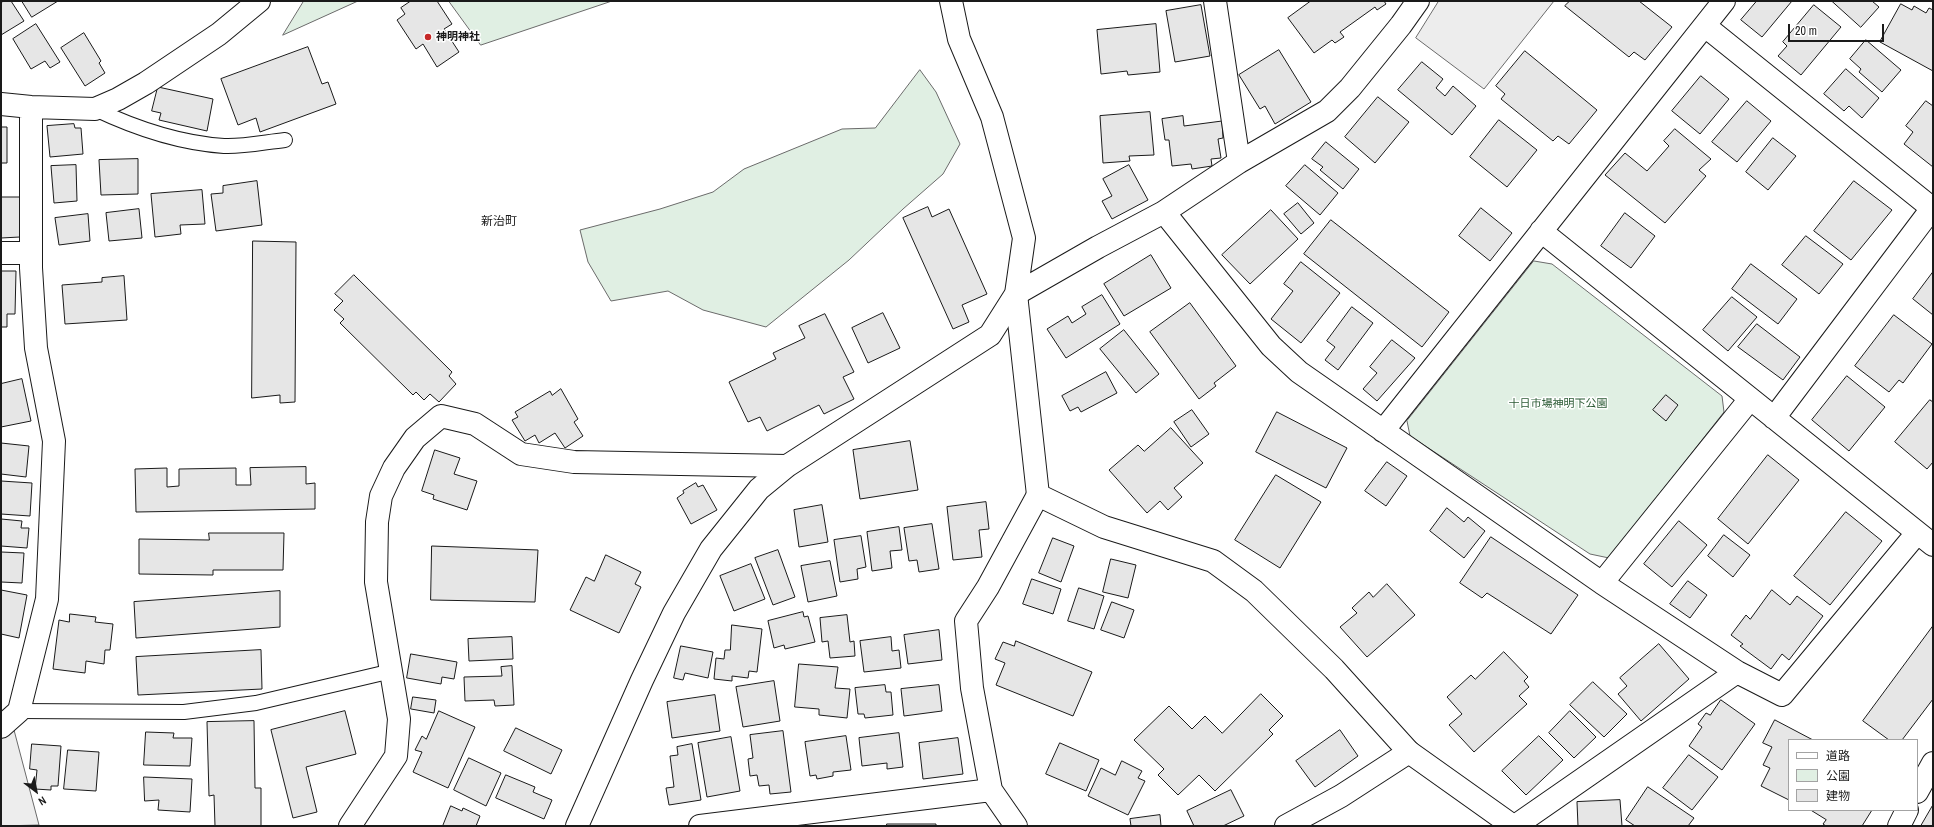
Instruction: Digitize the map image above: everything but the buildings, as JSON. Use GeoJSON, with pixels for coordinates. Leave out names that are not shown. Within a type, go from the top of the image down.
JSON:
{"type":"FeatureCollection","features":[{"type":"Feature","properties":{"kind":"street"},"geometry":{"type":"LineString","coordinates":[[1,104],[31,107],[95,109],[118,99],[146,83],[219,34],[259,1]]}},
{"type":"Feature","properties":{"kind":"street"},"geometry":{"type":"LineString","coordinates":[[951,1],[959,39],[992,117],[1024,238],[1016,294],[1038,495],[988,587],[966,621],[972,688],[991,790],[1016,826]]}},
{"type":"Feature","properties":{"kind":"street"},"geometry":{"type":"LineString","coordinates":[[1215,1],[1239,162]]}},
{"type":"Feature","properties":{"kind":"street"},"geometry":{"type":"LineString","coordinates":[[577,826],[642,680],[671,620],[711,549],[759,490],[787,466],[990,335],[1016,294],[1098,247],[1164,212],[1239,162],[1327,112],[1350,88],[1401,26],[1418,1]]}},
{"type":"Feature","properties":{"kind":"street"},"geometry":{"type":"LineString","coordinates":[[1383,431],[1724,1]]}},
{"type":"Feature","properties":{"kind":"street"},"geometry":{"type":"LineString","coordinates":[[1705,26],[1933,208],[1774,418]]}},
{"type":"Feature","properties":{"kind":"street"},"geometry":{"type":"LineString","coordinates":[[1,727],[19,711],[47,599],[54,441],[36,348],[31,253],[31,107]]}},
{"type":"Feature","properties":{"kind":"street"},"geometry":{"type":"LineString","coordinates":[[1164,212],[1271,346],[1298,372],[1602,583],[1737,672],[1782,695],[1925,539],[1541,232]]}},
{"type":"Feature","properties":{"kind":"street"},"geometry":{"type":"LineString","coordinates":[[1,253],[31,253]]}},
{"type":"Feature","properties":{"kind":"street"},"geometry":{"type":"LineString","coordinates":[[1602,583],[1750,399]]}},
{"type":"Feature","properties":{"kind":"street"},"geometry":{"type":"LineString","coordinates":[[350,826],[396,756],[399,719],[376,582],[377,522],[381,496],[394,468],[415,438],[441,416],[475,424],[521,454],[574,462],[711,466],[787,466]]}},
{"type":"Feature","properties":{"kind":"street"},"geometry":{"type":"LineString","coordinates":[[1038,495],[1104,526],[1213,561],[1254,591],[1334,669],[1409,752],[1514,826],[1737,672]]}},
{"type":"Feature","properties":{"kind":"street"},"geometry":{"type":"LineString","coordinates":[[1286,826],[1341,796],[1409,752]]}},
{"type":"Feature","properties":{"kind":"street"},"geometry":{"type":"LineString","coordinates":[[1918,790],[1933,763]]}},
{"type":"Feature","properties":{"kind":"street"},"geometry":{"type":"LineString","coordinates":[[700,826],[991,790]]}},
{"type":"Feature","properties":{"kind":"street"},"geometry":{"type":"LineString","coordinates":[[1899,826],[1907,811]]}},
{"type":"Feature","properties":{"kind":"lane"},"geometry":{"type":"LineString","coordinates":[[95,109],[120,121],[176,139],[225,146],[285,140]]}},
{"type":"Feature","properties":{"kind":"lane"},"geometry":{"type":"LineString","coordinates":[[19,711],[184,712],[256,704],[392,671]]}},
{"type":"Feature","properties":{"kind":"green space"},"geometry":{"type":"Polygon","coordinates":[[[304,1],[358,1],[283,35],[304,1]]]}},
{"type":"Feature","properties":{"kind":"green space"},"geometry":{"type":"Polygon","coordinates":[[[449,1],[612,1],[481,45],[449,1]]]}},
{"type":"Feature","properties":{"kind":"green space"},"geometry":{"type":"Polygon","coordinates":[[[920,70],[936,92],[960,144],[943,174],[849,260],[766,327],[703,310],[668,291],[611,301],[588,262],[580,230],[660,209],[713,192],[744,169],[842,129],[875,128],[920,70]]]}},
{"type":"Feature","properties":{"kind":"green space","name":"十日市場神明下公園"},"geometry":{"type":"Polygon","coordinates":[[[1534,261],[1552,264],[1722,396],[1724,412],[1609,558],[1590,554],[1410,436],[1407,421],[1534,261]]]}},
{"type":"Feature","properties":{"kind":"shaded area"},"geometry":{"type":"Polygon","coordinates":[[[1439,1],[1554,1],[1484,89],[1416,38],[1439,1]]]}},
{"type":"Feature","properties":{"kind":"shaded area"},"geometry":{"type":"Polygon","coordinates":[[[14,730],[39,825],[1,826],[1,739],[14,730]]]}},
{"type":"Feature","properties":{"kind":"place","name":"神明神社"},"geometry":{"type":"Point","coordinates":[428,37]}},
{"type":"Feature","properties":{"kind":"district","name":"新治町"},"geometry":{"type":"Point","coordinates":[499,222]}}]}
